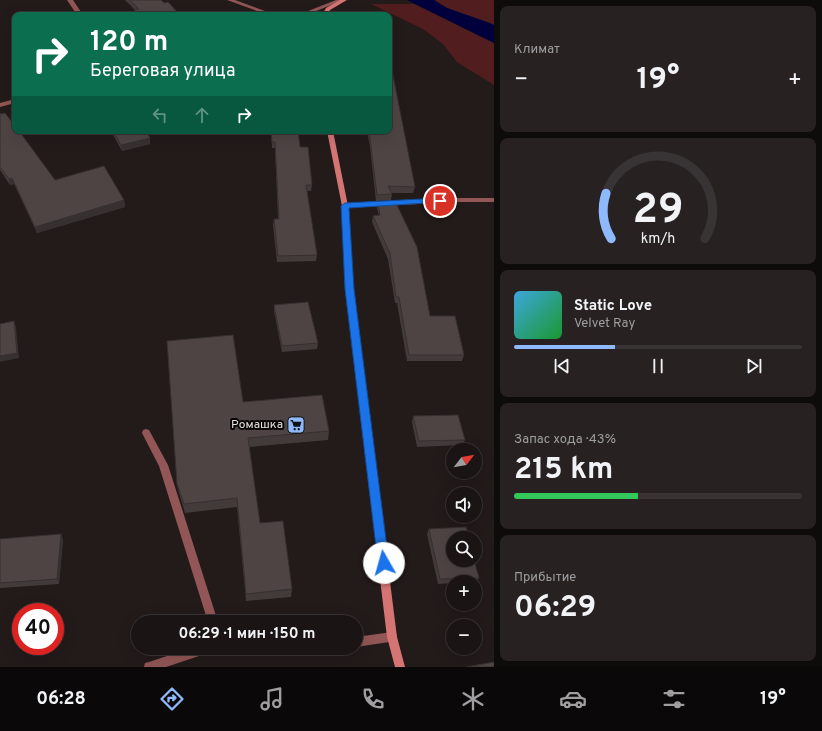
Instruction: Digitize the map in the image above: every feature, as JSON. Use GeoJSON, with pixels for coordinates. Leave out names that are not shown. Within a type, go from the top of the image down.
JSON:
{"type":"FeatureCollection","features":[{"type":"Feature","properties":{"kind":"street"},"geometry":{"type":"LineString","coordinates":[[70,0],[78,12]]}},
{"type":"Feature","properties":{"kind":"street"},"geometry":{"type":"LineString","coordinates":[[230,0],[264,12]]}},
{"type":"Feature","properties":{"kind":"street"},"geometry":{"type":"LineString","coordinates":[[308,12],[341,0]]}},
{"type":"Feature","properties":{"kind":"street"},"geometry":{"type":"LineString","coordinates":[[326,12],[328,9],[344,0]]}},
{"type":"Feature","properties":{"kind":"street"},"geometry":{"type":"LineString","coordinates":[[0,105],[12,102]]}},
{"type":"Feature","properties":{"kind":"street"},"geometry":{"type":"LineString","coordinates":[[331,134],[345,206],[349,289],[392,637],[400,667]]}},
{"type":"Feature","properties":{"kind":"street"},"geometry":{"type":"LineString","coordinates":[[345,206],[455,200],[494,200]]}},
{"type":"Feature","properties":{"kind":"street"},"geometry":{"type":"LineString","coordinates":[[146,433],[163,465],[211,615]]}},
{"type":"Feature","properties":{"kind":"street"},"geometry":{"type":"LineString","coordinates":[[363,641],[392,637]]}},
{"type":"Feature","properties":{"kind":"street"},"geometry":{"type":"LineString","coordinates":[[149,667],[186,655]]}},
{"type":"Feature","properties":{"kind":"shaded area"},"geometry":{"type":"Polygon","coordinates":[[[407,0],[434,0],[447,8],[490,23],[494,25],[494,43],[407,0]]]}},
{"type":"Feature","properties":{"kind":"shaded area"},"geometry":{"type":"Polygon","coordinates":[[[434,0],[494,0],[494,25],[447,8],[434,0]]]}},
{"type":"Feature","properties":{"kind":"shaded area"},"geometry":{"type":"Polygon","coordinates":[[[371,4],[414,4],[494,43],[494,85],[457,62],[443,44],[423,29],[392,14],[392,12],[388,12],[371,4]]]}},
{"type":"Feature","properties":{"kind":"building"},"geometry":{"type":"Polygon","coordinates":[[[130,0],[161,0],[164,3],[168,2],[177,12],[136,12],[134,10],[139,9],[130,0]]]}},
{"type":"Feature","properties":{"kind":"building"},"geometry":{"type":"Polygon","coordinates":[[[392,70],[415,187],[388,186],[392,194],[377,195],[369,134],[392,134],[392,70]]]}},
{"type":"Feature","properties":{"kind":"building"},"geometry":{"type":"Polygon","coordinates":[[[0,113],[5,113],[12,122],[12,134],[21,134],[55,180],[104,166],[124,200],[35,227],[12,178],[9,179],[0,167],[0,113]]]}},
{"type":"Feature","properties":{"kind":"building"},"geometry":{"type":"Polygon","coordinates":[[[115,134],[148,134],[150,138],[121,145],[115,134]]]}},
{"type":"Feature","properties":{"kind":"building"},"geometry":{"type":"Polygon","coordinates":[[[271,134],[298,134],[300,147],[308,147],[312,185],[306,185],[317,255],[278,256],[274,219],[279,219],[275,142],[272,142],[271,134]]]}},
{"type":"Feature","properties":{"kind":"building"},"geometry":{"type":"Polygon","coordinates":[[[395,201],[417,247],[430,316],[455,316],[464,355],[409,355],[399,297],[396,297],[390,253],[373,216],[380,215],[378,202],[395,201]]]}},
{"type":"Feature","properties":{"kind":"building"},"geometry":{"type":"Polygon","coordinates":[[[308,302],[318,343],[282,346],[274,305],[308,302]]]}},
{"type":"Feature","properties":{"kind":"building"},"geometry":{"type":"Polygon","coordinates":[[[14,321],[17,353],[0,356],[0,324],[14,321]]]}},
{"type":"Feature","properties":{"kind":"building"},"geometry":{"type":"Polygon","coordinates":[[[233,335],[243,402],[322,395],[329,431],[248,438],[260,523],[283,521],[292,589],[246,594],[237,498],[184,504],[177,484],[167,341],[233,335]]]}},
{"type":"Feature","properties":{"kind":"building"},"geometry":{"type":"Polygon","coordinates":[[[458,415],[465,440],[419,441],[413,416],[458,415]]]}},
{"type":"Feature","properties":{"kind":"building"},"geometry":{"type":"Polygon","coordinates":[[[466,527],[467,531],[446,531],[446,567],[476,567],[478,575],[446,575],[446,579],[440,579],[429,529],[466,527]]]}},
{"type":"Feature","properties":{"kind":"building"},"geometry":{"type":"Polygon","coordinates":[[[61,534],[57,579],[0,583],[0,539],[61,534]]]}},
{"type":"Feature","properties":{"kind":"building"},"geometry":{"type":"Polygon","coordinates":[[[494,662],[494,667],[466,667],[494,662]]]}},
{"type":"Feature","properties":{"kind":"place","name":"Ромашка"},"geometry":{"type":"Point","coordinates":[296,425]}},
{"type":"Feature","properties":{"kind":"route"},"geometry":{"type":"LineString","coordinates":[[384,563],[349,289],[345,206],[440,201]]}}]}
